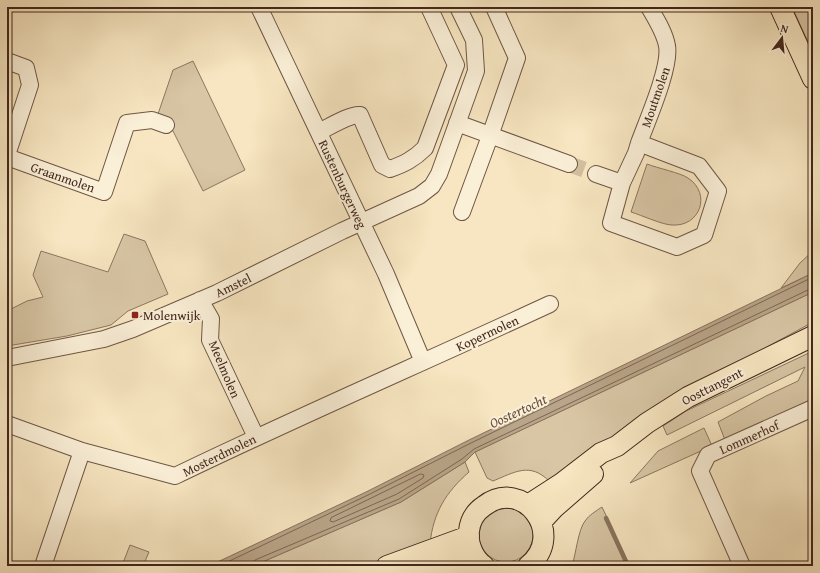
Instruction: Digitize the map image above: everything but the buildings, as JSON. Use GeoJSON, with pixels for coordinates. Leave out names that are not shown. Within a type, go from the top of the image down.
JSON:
{"type":"FeatureCollection","features":[{"type":"Feature","properties":{"kind":"main road"},"geometry":{"type":"LineString","coordinates":[[780,7],[813,79]]}},
{"type":"Feature","properties":{"kind":"main road","name":"Oosttangent"},"geometry":{"type":"LineString","coordinates":[[528,505],[562,483],[600,453],[618,446],[647,423],[688,397],[813,336]]}},
{"type":"Feature","properties":{"kind":"main road","name":"Oosttangent"},"geometry":{"type":"LineString","coordinates":[[541,522],[558,504],[609,460],[618,446]]}},
{"type":"Feature","properties":{"kind":"main road"},"geometry":{"type":"LineString","coordinates":[[429,566],[479,561],[470,546],[469,536],[472,521],[479,510],[489,502],[501,498],[513,498],[528,505],[534,510],[541,522],[544,530],[544,542],[540,552],[531,565]]}},
{"type":"Feature","properties":{"kind":"main road"},"geometry":{"type":"LineString","coordinates":[[387,566],[469,536]]}},
{"type":"Feature","properties":{"kind":"street","name":"Rustenburgerweg"},"geometry":{"type":"LineString","coordinates":[[259,7],[386,274],[424,362]]}},
{"type":"Feature","properties":{"kind":"street"},"geometry":{"type":"LineString","coordinates":[[319,132],[346,119],[357,115],[360,116],[382,164],[390,169],[404,164],[416,157],[425,148],[456,65],[429,7]]}},
{"type":"Feature","properties":{"kind":"street","name":"Amstel"},"geometry":{"type":"LineString","coordinates":[[7,358],[104,339],[133,329],[200,300],[342,231],[362,224],[419,196],[432,186],[439,174],[476,71],[474,40],[458,7]]}},
{"type":"Feature","properties":{"kind":"street"},"geometry":{"type":"LineString","coordinates":[[462,212],[517,58],[494,7]]}},
{"type":"Feature","properties":{"kind":"street","name":"Moutmolen"},"geometry":{"type":"LineString","coordinates":[[639,143],[699,166],[718,191],[704,236],[678,247],[611,223],[622,183],[636,152],[639,143],[663,76],[668,57],[667,45],[664,36],[649,7]]}},
{"type":"Feature","properties":{"kind":"street"},"geometry":{"type":"LineString","coordinates":[[7,61],[26,68],[30,85],[7,156]]}},
{"type":"Feature","properties":{"kind":"street","name":"Graanmolen"},"geometry":{"type":"LineString","coordinates":[[7,156],[104,192],[127,123],[152,120],[166,125]]}},
{"type":"Feature","properties":{"kind":"street"},"geometry":{"type":"LineString","coordinates":[[457,123],[569,164]]}},
{"type":"Feature","properties":{"kind":"street"},"geometry":{"type":"LineString","coordinates":[[596,174],[622,183]]}},
{"type":"Feature","properties":{"kind":"street","name":"Meelmolen"},"geometry":{"type":"LineString","coordinates":[[200,300],[211,319],[210,340],[256,437]]}},
{"type":"Feature","properties":{"kind":"street","name":"Kopermolen"},"geometry":{"type":"LineString","coordinates":[[424,362],[550,304]]}},
{"type":"Feature","properties":{"kind":"street","name":"Mosterdmolen"},"geometry":{"type":"LineString","coordinates":[[7,424],[82,451],[175,476],[256,437],[424,362]]}},
{"type":"Feature","properties":{"kind":"street","name":"Lommerhof"},"geometry":{"type":"LineString","coordinates":[[742,566],[700,471],[708,455],[813,408]]}},
{"type":"Feature","properties":{"kind":"street"},"geometry":{"type":"LineString","coordinates":[[43,566],[82,451]]}},
{"type":"Feature","properties":{"kind":"shaded area"},"geometry":{"type":"Polygon","coordinates":[[[792,7],[813,7],[813,53],[792,7]]]}},
{"type":"Feature","properties":{"kind":"shaded area"},"geometry":{"type":"Polygon","coordinates":[[[193,61],[245,170],[203,191],[169,123],[157,117],[173,70],[193,61]]]}},
{"type":"Feature","properties":{"kind":"shaded area"},"geometry":{"type":"Polygon","coordinates":[[[647,164],[685,176],[695,185],[700,192],[700,208],[690,221],[682,224],[668,225],[631,212],[647,164]]]}},
{"type":"Feature","properties":{"kind":"shaded area"},"geometry":{"type":"Polygon","coordinates":[[[124,234],[145,241],[168,294],[128,311],[111,325],[67,336],[7,346],[7,311],[27,301],[43,297],[33,275],[41,251],[108,272],[124,234]]]}},
{"type":"Feature","properties":{"kind":"shaded area"},"geometry":{"type":"Polygon","coordinates":[[[813,251],[813,273],[781,288],[800,263],[813,251]]]}},
{"type":"Feature","properties":{"kind":"shaded area"},"geometry":{"type":"Polygon","coordinates":[[[813,292],[813,322],[739,362],[619,433],[549,481],[542,475],[529,470],[515,472],[493,481],[487,478],[475,452],[813,292]]]}},
{"type":"Feature","properties":{"kind":"shaded area"},"geometry":{"type":"Polygon","coordinates":[[[813,351],[813,400],[725,440],[718,422],[766,396],[798,381],[805,367],[667,435],[663,426],[686,411],[813,351]]]}},
{"type":"Feature","properties":{"kind":"shaded area"},"geometry":{"type":"Polygon","coordinates":[[[704,428],[712,446],[630,483],[658,451],[704,428]]]}},
{"type":"Feature","properties":{"kind":"shaded area"},"geometry":{"type":"Polygon","coordinates":[[[465,462],[469,472],[447,495],[442,504],[434,522],[430,544],[405,554],[365,566],[253,566],[401,502],[465,462]]]}},
{"type":"Feature","properties":{"kind":"shaded area"},"geometry":{"type":"Polygon","coordinates":[[[602,507],[630,566],[572,566],[579,536],[585,521],[602,507]]]}},
{"type":"Feature","properties":{"kind":"shaded area"},"geometry":{"type":"Polygon","coordinates":[[[506,508],[516,510],[525,516],[531,525],[533,535],[531,545],[525,554],[516,560],[506,562],[496,560],[487,554],[481,545],[479,535],[481,525],[487,516],[496,510],[506,508]]]}},
{"type":"Feature","properties":{"kind":"shaded area"},"geometry":{"type":"Polygon","coordinates":[[[130,545],[149,552],[143,566],[130,566],[123,563],[130,545]]]}},
{"type":"Feature","properties":{"kind":"water"},"geometry":{"type":"Polygon","coordinates":[[[813,273],[813,292],[475,452],[465,462],[401,502],[253,566],[209,566],[366,492],[469,440],[813,273]]]}},
{"type":"Feature","properties":{"kind":"waterway"},"geometry":{"type":"LineString","coordinates":[[606,518],[628,566]]}},
{"type":"Feature","properties":{"kind":"tunnel"},"geometry":{"type":"LineString","coordinates":[[569,164],[596,174]]}},
{"type":"Feature","properties":{"kind":"place","name":"Molenwijk"},"geometry":{"type":"Point","coordinates":[135,315]}},
{"type":"Feature","properties":{"kind":"water label","name":"Oostertocht"},"geometry":{"type":"Point","coordinates":[518,411]}}]}
